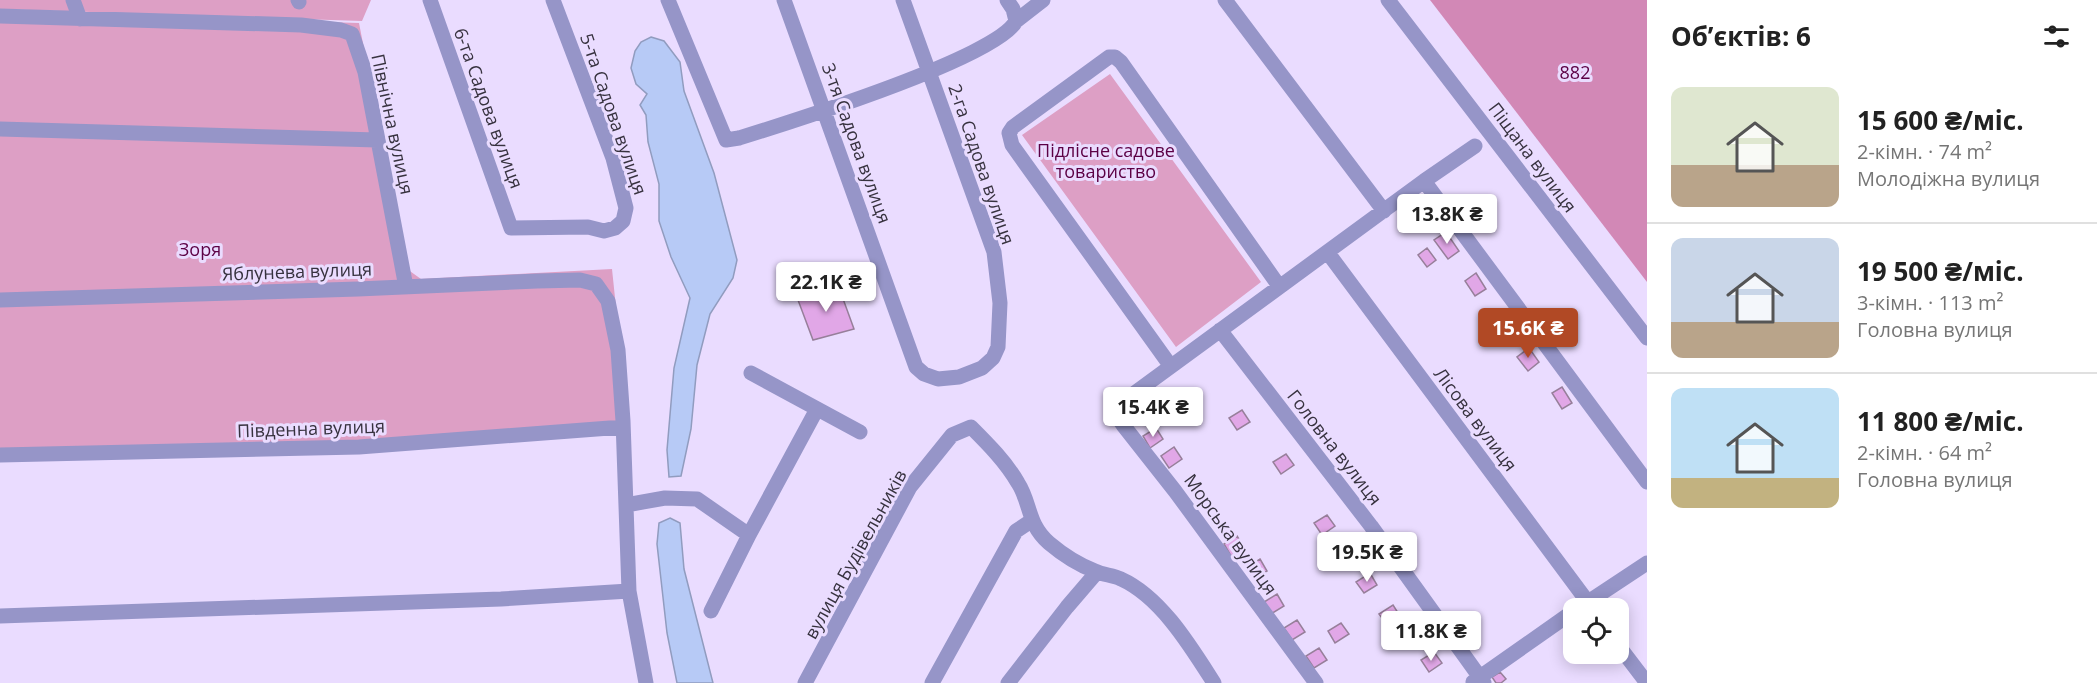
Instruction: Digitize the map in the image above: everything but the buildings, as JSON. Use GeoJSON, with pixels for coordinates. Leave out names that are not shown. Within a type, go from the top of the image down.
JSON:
{"type":"FeatureCollection","features":[{"type":"Feature","properties":{"kind":"street"},"geometry":{"type":"LineString","coordinates":[[73,0],[80,19]]}},
{"type":"Feature","properties":{"kind":"street","name":"6-та Садова вулиця"},"geometry":{"type":"LineString","coordinates":[[430,0],[511,228],[588,227],[604,231]]}},
{"type":"Feature","properties":{"kind":"street","name":"5-та Садова вулиця"},"geometry":{"type":"LineString","coordinates":[[553,0],[613,158],[623,194],[626,208],[623,221],[615,228],[604,231]]}},
{"type":"Feature","properties":{"kind":"street"},"geometry":{"type":"LineString","coordinates":[[668,0],[726,140],[825,111],[929,72],[985,45],[1013,26],[1016,21],[1043,0]]}},
{"type":"Feature","properties":{"kind":"street","name":"3-тя Садова вулиця"},"geometry":{"type":"LineString","coordinates":[[784,0],[916,367]]}},
{"type":"Feature","properties":{"kind":"street","name":"2-га Садова вулиця"},"geometry":{"type":"LineString","coordinates":[[903,0],[994,252],[1000,303],[998,346],[993,358],[982,368],[959,377],[938,379],[924,374],[916,367]]}},
{"type":"Feature","properties":{"kind":"street"},"geometry":{"type":"LineString","coordinates":[[1007,0],[1013,9],[1016,21]]}},
{"type":"Feature","properties":{"kind":"street"},"geometry":{"type":"LineString","coordinates":[[1225,0],[1383,211]]}},
{"type":"Feature","properties":{"kind":"street","name":"Піщана вулиця"},"geometry":{"type":"LineString","coordinates":[[1388,0],[1647,338]]}},
{"type":"Feature","properties":{"kind":"street","name":"Північна вулиця"},"geometry":{"type":"LineString","coordinates":[[0,16],[301,25],[341,30],[352,34],[365,72],[406,287]]}},
{"type":"Feature","properties":{"kind":"street"},"geometry":{"type":"LineString","coordinates":[[1279,286],[1121,62],[1115,57],[1109,57],[1013,127],[1009,133],[1012,145],[1170,366],[1475,146]]}},
{"type":"Feature","properties":{"kind":"street"},"geometry":{"type":"LineString","coordinates":[[0,129],[377,140]]}},
{"type":"Feature","properties":{"kind":"street"},"geometry":{"type":"LineString","coordinates":[[1424,181],[1647,482]]}},
{"type":"Feature","properties":{"kind":"street","name":"Лісова вулиця"},"geometry":{"type":"LineString","coordinates":[[1328,253],[1576,598]]}},
{"type":"Feature","properties":{"kind":"street","name":"Яблунева вулиця"},"geometry":{"type":"LineString","coordinates":[[0,300],[580,280],[596,284],[608,301],[618,350],[623,427]]}},
{"type":"Feature","properties":{"kind":"street","name":"Головна вулиця"},"geometry":{"type":"LineString","coordinates":[[1220,330],[1371,526],[1479,681],[1563,622]]}},
{"type":"Feature","properties":{"kind":"street","name":"Морська вулиця"},"geometry":{"type":"LineString","coordinates":[[1170,366],[1121,403],[1115,409],[1116,415],[1316,683]]}},
{"type":"Feature","properties":{"kind":"street"},"geometry":{"type":"LineString","coordinates":[[751,374],[860,432]]}},
{"type":"Feature","properties":{"kind":"street"},"geometry":{"type":"LineString","coordinates":[[711,612],[748,535],[817,409]]}},
{"type":"Feature","properties":{"kind":"street"},"geometry":{"type":"LineString","coordinates":[[623,427],[629,591],[646,683]]}},
{"type":"Feature","properties":{"kind":"street","name":"Південна вулиця"},"geometry":{"type":"LineString","coordinates":[[0,455],[359,447],[623,427]]}},
{"type":"Feature","properties":{"kind":"street","name":"вулиця Будівельників"},"geometry":{"type":"LineString","coordinates":[[805,683],[910,487],[952,435],[971,427],[990,446],[1019,484],[1031,521]]}},
{"type":"Feature","properties":{"kind":"street"},"geometry":{"type":"LineString","coordinates":[[626,505],[665,498],[697,499],[748,535]]}},
{"type":"Feature","properties":{"kind":"street"},"geometry":{"type":"LineString","coordinates":[[932,683],[1016,531],[1031,521],[1047,542],[1077,563],[1097,572],[1120,578],[1141,590],[1184,635],[1214,683]]}},
{"type":"Feature","properties":{"kind":"street","name":"Головна вулиця"},"geometry":{"type":"LineString","coordinates":[[1597,598],[1647,563]]}},
{"type":"Feature","properties":{"kind":"street"},"geometry":{"type":"LineString","coordinates":[[1008,683],[1097,572]]}},
{"type":"Feature","properties":{"kind":"street"},"geometry":{"type":"LineString","coordinates":[[0,615],[501,599],[629,591]]}},
{"type":"Feature","properties":{"kind":"street"},"geometry":{"type":"LineString","coordinates":[[1629,659],[1647,683]]}},
{"type":"Feature","properties":{"kind":"green space"},"geometry":{"type":"Polygon","coordinates":[[[0,0],[371,0],[362,21],[0,9],[0,0]]]}},
{"type":"Feature","properties":{"kind":"green space","name":"882"},"geometry":{"type":"Polygon","coordinates":[[[1430,0],[1647,0],[1647,282],[1430,0]]]}},
{"type":"Feature","properties":{"kind":"green space","name":"Зоря"},"geometry":{"type":"Polygon","coordinates":[[[0,12],[359,23],[407,269],[421,279],[612,269],[629,432],[0,460],[0,12]]]}},
{"type":"Feature","properties":{"kind":"green space","name":"Підлісне садове товариство"},"geometry":{"type":"Polygon","coordinates":[[[1110,74],[1261,282],[1176,347],[1022,135],[1110,74]]]}},
{"type":"Feature","properties":{"kind":"water"},"geometry":{"type":"Polygon","coordinates":[[[651,37],[664,41],[680,62],[684,91],[714,173],[737,260],[733,278],[710,314],[697,365],[691,429],[681,476],[669,477],[667,450],[674,368],[690,298],[671,257],[659,221],[659,184],[648,142],[646,115],[640,105],[647,94],[636,84],[631,68],[635,51],[641,42],[651,37]]]}},
{"type":"Feature","properties":{"kind":"water"},"geometry":{"type":"Polygon","coordinates":[[[670,518],[680,523],[684,569],[713,683],[677,683],[667,633],[657,544],[659,523],[670,518]]]}}]}
